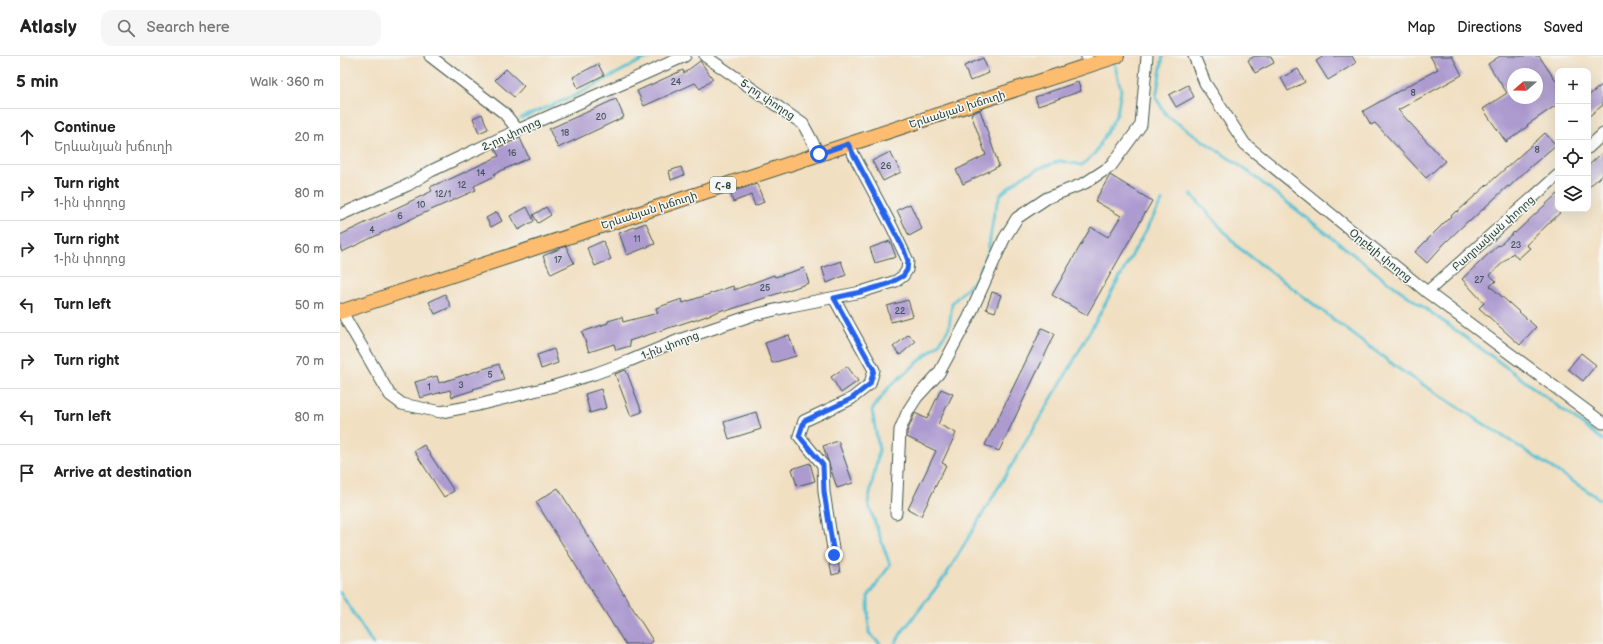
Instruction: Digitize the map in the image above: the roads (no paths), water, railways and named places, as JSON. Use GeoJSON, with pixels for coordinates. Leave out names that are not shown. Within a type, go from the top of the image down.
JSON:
{"type":"FeatureCollection","features":[{"type":"Feature","properties":{"kind":"main road","name":"Երևանյան խճուղի"},"geometry":{"type":"LineString","coordinates":[[341,311],[819,154],[1087,61],[1111,58]]}},
{"type":"Feature","properties":{"kind":"street"},"geometry":{"type":"LineString","coordinates":[[430,56],[504,113],[518,130]]}},
{"type":"Feature","properties":{"kind":"street","name":"2-րդ փողոց"},"geometry":{"type":"LineString","coordinates":[[340,215],[408,185],[431,171],[518,130],[685,56]]}},
{"type":"Feature","properties":{"kind":"street","name":"5-րդ փողոց"},"geometry":{"type":"LineString","coordinates":[[704,56],[803,124],[819,154]]}},
{"type":"Feature","properties":{"kind":"street"},"geometry":{"type":"LineString","coordinates":[[896,513],[900,430],[908,411],[917,397],[940,373],[969,317],[1004,239],[1017,218],[1047,198],[1085,183],[1111,166],[1141,125],[1147,56]]}},
{"type":"Feature","properties":{"kind":"street","name":"Օրբելի փողոց"},"geometry":{"type":"LineString","coordinates":[[1194,56],[1205,83],[1245,144],[1427,292],[1603,423]]}},
{"type":"Feature","properties":{"kind":"street"},"geometry":{"type":"LineString","coordinates":[[1591,145],[1603,134]]}},
{"type":"Feature","properties":{"kind":"street","name":"1-ին փողոց"},"geometry":{"type":"LineString","coordinates":[[341,311],[390,395],[402,404],[441,412],[478,405],[554,386],[594,374],[679,340],[750,316],[861,292],[888,284],[903,276],[907,270],[908,261],[904,250],[848,144]]}},
{"type":"Feature","properties":{"kind":"street","name":"Բաղրամյան փողոց"},"geometry":{"type":"LineString","coordinates":[[1427,292],[1557,176]]}},
{"type":"Feature","properties":{"kind":"street"},"geometry":{"type":"LineString","coordinates":[[834,298],[874,370],[870,384],[851,399],[804,421],[799,436],[823,465],[824,492],[834,555]]}},
{"type":"Feature","properties":{"kind":"waterway"},"geometry":{"type":"LineString","coordinates":[[521,118],[574,96],[642,60],[655,56]]}},
{"type":"Feature","properties":{"kind":"waterway"},"geometry":{"type":"LineString","coordinates":[[1163,56],[1156,98],[1167,116],[1246,170],[1387,281],[1490,355],[1603,440]]}},
{"type":"Feature","properties":{"kind":"waterway"},"geometry":{"type":"LineString","coordinates":[[880,644],[869,633],[868,597],[890,565],[868,503],[879,450],[872,410],[889,387],[938,345],[949,328],[952,303],[977,278],[988,252],[994,213],[1001,194],[1023,176],[1042,167],[1060,161],[1082,165],[1095,153],[1117,114],[1121,90],[1114,62]]}},
{"type":"Feature","properties":{"kind":"waterway"},"geometry":{"type":"LineString","coordinates":[[1191,194],[1238,247],[1399,369],[1603,501]]}},
{"type":"Feature","properties":{"kind":"waterway"},"geometry":{"type":"LineString","coordinates":[[895,644],[902,632],[946,575],[1068,371],[1162,201]]}},
{"type":"Feature","properties":{"kind":"waterway"},"geometry":{"type":"LineString","coordinates":[[340,592],[373,644]]}}]}
